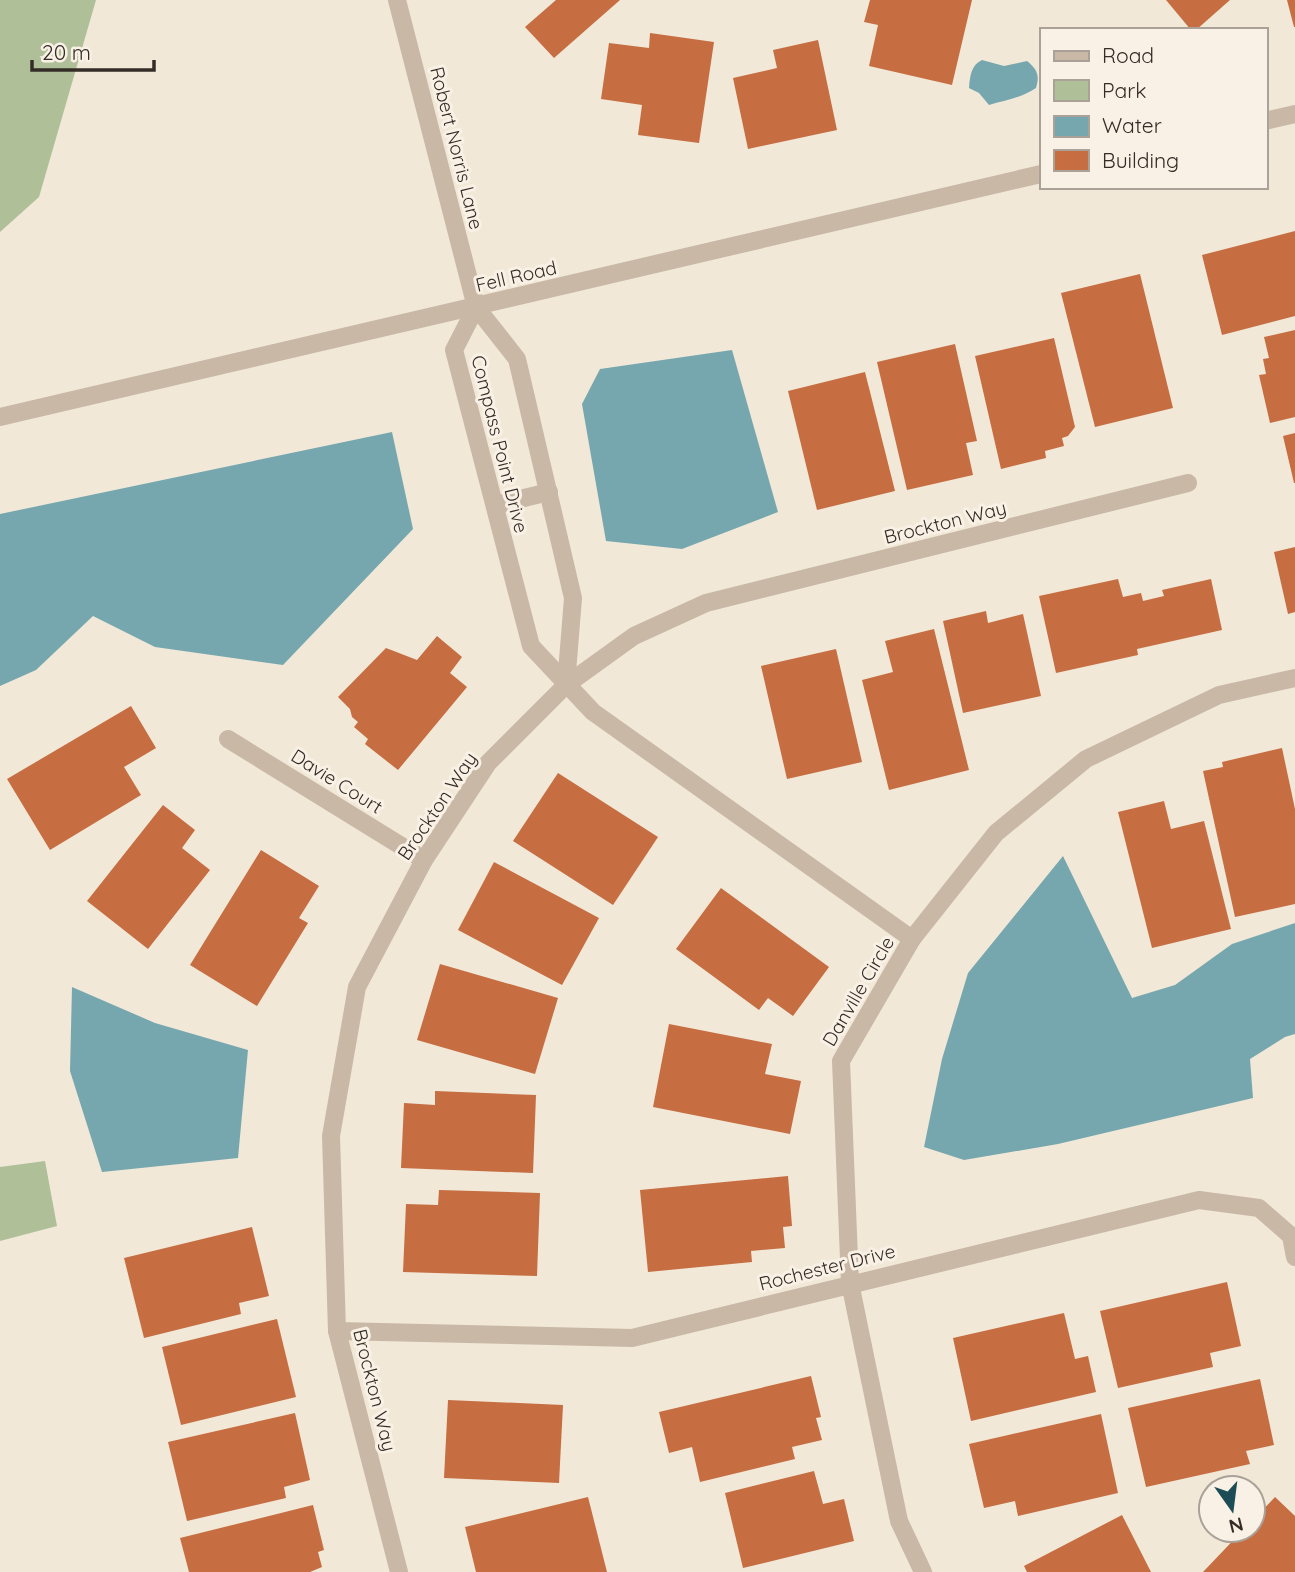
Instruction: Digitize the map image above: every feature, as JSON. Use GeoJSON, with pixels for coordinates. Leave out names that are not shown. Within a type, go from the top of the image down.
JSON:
{"type":"FeatureCollection","features":[{"type":"Feature","properties":{"kind":"street","name":"Robert Norris Lane"},"geometry":{"type":"LineString","coordinates":[[397,0],[476,307]]}},
{"type":"Feature","properties":{"kind":"street"},"geometry":{"type":"LineString","coordinates":[[1267,121],[1295,114]]}},
{"type":"Feature","properties":{"kind":"street","name":"Fell Road"},"geometry":{"type":"LineString","coordinates":[[0,417],[1040,174]]}},
{"type":"Feature","properties":{"kind":"street","name":"Compass Point Drive"},"geometry":{"type":"LineString","coordinates":[[566,685],[573,597],[517,359],[476,307],[454,349],[531,646],[566,685],[593,712],[912,939]]}},
{"type":"Feature","properties":{"kind":"street","name":"Brockton Way"},"geometry":{"type":"LineString","coordinates":[[399,1572],[337,1331],[331,1136],[357,986],[424,860],[488,763],[566,685],[634,636],[706,603],[1188,483]]}},
{"type":"Feature","properties":{"kind":"street"},"geometry":{"type":"LineString","coordinates":[[495,505],[548,492]]}},
{"type":"Feature","properties":{"kind":"street","name":"Danville Circle"},"geometry":{"type":"LineString","coordinates":[[923,1572],[899,1521],[850,1283],[841,1061],[912,939],[996,833],[1086,759],[1219,695],[1295,678]]}},
{"type":"Feature","properties":{"kind":"street","name":"Davie Court"},"geometry":{"type":"LineString","coordinates":[[228,739],[424,860]]}},
{"type":"Feature","properties":{"kind":"street","name":"Rochester Drive"},"geometry":{"type":"LineString","coordinates":[[337,1331],[632,1338],[1199,1200],[1259,1208],[1290,1236],[1295,1257]]}},
{"type":"Feature","properties":{"kind":"green space"},"geometry":{"type":"Polygon","coordinates":[[[0,0],[96,0],[39,197],[0,232],[0,0]]]}},
{"type":"Feature","properties":{"kind":"green space"},"geometry":{"type":"Polygon","coordinates":[[[45,1161],[57,1226],[0,1241],[0,1167],[45,1161]]]}},
{"type":"Feature","properties":{"kind":"water"},"geometry":{"type":"Polygon","coordinates":[[[982,60],[1004,66],[1027,61],[1037,73],[1036,88],[989,105],[979,93],[969,88],[973,68],[982,60]]]}},
{"type":"Feature","properties":{"kind":"water"},"geometry":{"type":"Polygon","coordinates":[[[732,350],[778,512],[682,549],[606,541],[582,404],[600,369],[732,350]]]}},
{"type":"Feature","properties":{"kind":"water"},"geometry":{"type":"Polygon","coordinates":[[[392,432],[413,529],[283,665],[155,647],[93,616],[36,670],[0,686],[0,514],[392,432]]]}},
{"type":"Feature","properties":{"kind":"water"},"geometry":{"type":"Polygon","coordinates":[[[1063,856],[1132,998],[1175,985],[1232,944],[1295,923],[1295,1034],[1285,1037],[1250,1059],[1253,1098],[1058,1144],[964,1160],[924,1147],[942,1059],[968,973],[1063,856]]]}},
{"type":"Feature","properties":{"kind":"water"},"geometry":{"type":"Polygon","coordinates":[[[72,987],[155,1023],[248,1050],[238,1158],[102,1172],[70,1071],[72,987]]]}},
{"type":"Feature","properties":{"kind":"building"},"geometry":{"type":"Polygon","coordinates":[[[556,0],[620,0],[554,58],[525,27],[556,0]]]}},
{"type":"Feature","properties":{"kind":"building"},"geometry":{"type":"Polygon","coordinates":[[[870,0],[972,0],[952,85],[869,66],[878,25],[864,22],[870,0]]]}},
{"type":"Feature","properties":{"kind":"building"},"geometry":{"type":"Polygon","coordinates":[[[1166,0],[1230,0],[1198,28],[1189,28],[1166,0]]]}},
{"type":"Feature","properties":{"kind":"building"},"geometry":{"type":"Polygon","coordinates":[[[1287,0],[1295,0],[1295,27],[1294,27],[1287,0]]]}},
{"type":"Feature","properties":{"kind":"building"},"geometry":{"type":"Polygon","coordinates":[[[650,33],[714,42],[699,143],[638,135],[642,105],[601,99],[609,43],[649,48],[650,33]]]}},
{"type":"Feature","properties":{"kind":"building"},"geometry":{"type":"Polygon","coordinates":[[[818,40],[837,130],[748,149],[733,78],[777,68],[773,50],[818,40]]]}},
{"type":"Feature","properties":{"kind":"building"},"geometry":{"type":"Polygon","coordinates":[[[1295,231],[1295,316],[1222,335],[1202,255],[1295,231]]]}},
{"type":"Feature","properties":{"kind":"building"},"geometry":{"type":"Polygon","coordinates":[[[1140,274],[1173,408],[1095,427],[1061,293],[1140,274]]]}},
{"type":"Feature","properties":{"kind":"building"},"geometry":{"type":"Polygon","coordinates":[[[1295,330],[1295,417],[1270,423],[1259,375],[1266,374],[1263,359],[1269,358],[1264,337],[1295,330]]]}},
{"type":"Feature","properties":{"kind":"building"},"geometry":{"type":"Polygon","coordinates":[[[1054,338],[1075,427],[1068,436],[1062,438],[1064,446],[1045,451],[1046,458],[1001,469],[975,356],[1054,338]]]}},
{"type":"Feature","properties":{"kind":"building"},"geometry":{"type":"Polygon","coordinates":[[[955,344],[977,441],[966,443],[973,475],[907,490],[877,362],[955,344]]]}},
{"type":"Feature","properties":{"kind":"building"},"geometry":{"type":"Polygon","coordinates":[[[865,372],[895,491],[817,510],[788,391],[865,372]]]}},
{"type":"Feature","properties":{"kind":"building"},"geometry":{"type":"Polygon","coordinates":[[[1295,433],[1295,483],[1294,483],[1283,436],[1295,433]]]}},
{"type":"Feature","properties":{"kind":"building"},"geometry":{"type":"Polygon","coordinates":[[[1295,547],[1295,612],[1288,614],[1274,552],[1295,547]]]}},
{"type":"Feature","properties":{"kind":"building"},"geometry":{"type":"Polygon","coordinates":[[[1118,579],[1123,597],[1141,593],[1143,601],[1164,596],[1162,590],[1211,579],[1222,630],[1137,649],[1138,655],[1056,673],[1039,596],[1118,579]]]}},
{"type":"Feature","properties":{"kind":"building"},"geometry":{"type":"Polygon","coordinates":[[[986,611],[988,623],[1023,614],[1041,696],[963,713],[943,621],[986,611]]]}},
{"type":"Feature","properties":{"kind":"building"},"geometry":{"type":"Polygon","coordinates":[[[934,629],[969,770],[889,790],[862,680],[893,672],[885,641],[934,629]]]}},
{"type":"Feature","properties":{"kind":"building"},"geometry":{"type":"Polygon","coordinates":[[[437,636],[462,657],[450,673],[467,687],[398,770],[365,744],[368,739],[354,727],[358,722],[338,697],[386,648],[417,660],[437,636]]]}},
{"type":"Feature","properties":{"kind":"building"},"geometry":{"type":"Polygon","coordinates":[[[836,649],[862,762],[787,779],[761,666],[836,649]]]}},
{"type":"Feature","properties":{"kind":"building"},"geometry":{"type":"Polygon","coordinates":[[[131,706],[156,748],[124,767],[141,795],[50,850],[7,779],[131,706]]]}},
{"type":"Feature","properties":{"kind":"building"},"geometry":{"type":"Polygon","coordinates":[[[1282,748],[1295,809],[1295,904],[1235,917],[1203,771],[1223,767],[1222,762],[1282,748]]]}},
{"type":"Feature","properties":{"kind":"building"},"geometry":{"type":"Polygon","coordinates":[[[558,773],[658,837],[613,905],[513,841],[558,773]]]}},
{"type":"Feature","properties":{"kind":"building"},"geometry":{"type":"Polygon","coordinates":[[[1164,801],[1171,829],[1204,821],[1231,929],[1152,948],[1118,812],[1164,801]]]}},
{"type":"Feature","properties":{"kind":"building"},"geometry":{"type":"Polygon","coordinates":[[[163,805],[195,830],[182,848],[210,870],[148,949],[87,901],[163,805]]]}},
{"type":"Feature","properties":{"kind":"building"},"geometry":{"type":"Polygon","coordinates":[[[261,850],[319,886],[299,918],[308,923],[257,1006],[190,965],[261,850]]]}},
{"type":"Feature","properties":{"kind":"building"},"geometry":{"type":"Polygon","coordinates":[[[494,862],[599,918],[562,985],[458,930],[494,862]]]}},
{"type":"Feature","properties":{"kind":"building"},"geometry":{"type":"Polygon","coordinates":[[[721,888],[829,967],[793,1016],[768,998],[759,1010],[676,949],[721,888]]]}},
{"type":"Feature","properties":{"kind":"building"},"geometry":{"type":"Polygon","coordinates":[[[440,964],[558,998],[535,1074],[417,1040],[440,964]]]}},
{"type":"Feature","properties":{"kind":"building"},"geometry":{"type":"Polygon","coordinates":[[[669,1024],[772,1044],[765,1074],[801,1081],[790,1134],[653,1107],[669,1024]]]}},
{"type":"Feature","properties":{"kind":"building"},"geometry":{"type":"Polygon","coordinates":[[[435,1091],[536,1095],[533,1173],[401,1168],[404,1103],[435,1105],[435,1091]]]}},
{"type":"Feature","properties":{"kind":"building"},"geometry":{"type":"Polygon","coordinates":[[[788,1176],[792,1226],[783,1227],[785,1248],[751,1251],[752,1262],[648,1272],[640,1190],[788,1176]]]}},
{"type":"Feature","properties":{"kind":"building"},"geometry":{"type":"Polygon","coordinates":[[[439,1190],[540,1193],[537,1276],[403,1272],[406,1204],[438,1205],[439,1190]]]}},
{"type":"Feature","properties":{"kind":"building"},"geometry":{"type":"Polygon","coordinates":[[[252,1227],[269,1296],[239,1303],[241,1314],[144,1338],[124,1258],[252,1227]]]}},
{"type":"Feature","properties":{"kind":"building"},"geometry":{"type":"Polygon","coordinates":[[[1227,1282],[1241,1346],[1210,1353],[1213,1367],[1118,1388],[1100,1311],[1227,1282]]]}},
{"type":"Feature","properties":{"kind":"building"},"geometry":{"type":"Polygon","coordinates":[[[1064,1313],[1075,1359],[1088,1356],[1096,1392],[971,1421],[953,1338],[1064,1313]]]}},
{"type":"Feature","properties":{"kind":"building"},"geometry":{"type":"Polygon","coordinates":[[[277,1319],[296,1397],[181,1425],[162,1347],[277,1319]]]}},
{"type":"Feature","properties":{"kind":"building"},"geometry":{"type":"Polygon","coordinates":[[[811,1376],[821,1417],[816,1418],[822,1440],[792,1447],[795,1459],[700,1482],[692,1447],[669,1453],[659,1412],[811,1376]]]}},
{"type":"Feature","properties":{"kind":"building"},"geometry":{"type":"Polygon","coordinates":[[[1260,1379],[1274,1445],[1246,1451],[1250,1464],[1146,1487],[1128,1408],[1260,1379]]]}},
{"type":"Feature","properties":{"kind":"building"},"geometry":{"type":"Polygon","coordinates":[[[448,1400],[563,1405],[559,1483],[444,1478],[448,1400]]]}},
{"type":"Feature","properties":{"kind":"building"},"geometry":{"type":"Polygon","coordinates":[[[295,1413],[310,1480],[284,1487],[286,1498],[187,1521],[168,1442],[295,1413]]]}},
{"type":"Feature","properties":{"kind":"building"},"geometry":{"type":"Polygon","coordinates":[[[1101,1414],[1118,1493],[1018,1516],[1015,1501],[984,1508],[969,1444],[1101,1414]]]}},
{"type":"Feature","properties":{"kind":"building"},"geometry":{"type":"Polygon","coordinates":[[[814,1471],[823,1504],[844,1499],[854,1541],[743,1568],[725,1493],[814,1471]]]}},
{"type":"Feature","properties":{"kind":"building"},"geometry":{"type":"Polygon","coordinates":[[[588,1497],[607,1572],[476,1572],[465,1527],[588,1497]]]}},
{"type":"Feature","properties":{"kind":"building"},"geometry":{"type":"Polygon","coordinates":[[[1275,1497],[1295,1516],[1295,1572],[1203,1572],[1230,1544],[1267,1544],[1267,1505],[1275,1497]]]}},
{"type":"Feature","properties":{"kind":"building"},"geometry":{"type":"Polygon","coordinates":[[[313,1505],[324,1550],[318,1552],[322,1567],[310,1572],[189,1572],[180,1538],[313,1505]]]}},
{"type":"Feature","properties":{"kind":"building"},"geometry":{"type":"Polygon","coordinates":[[[1122,1515],[1151,1572],[1027,1572],[1024,1566],[1122,1515]]]}}]}
